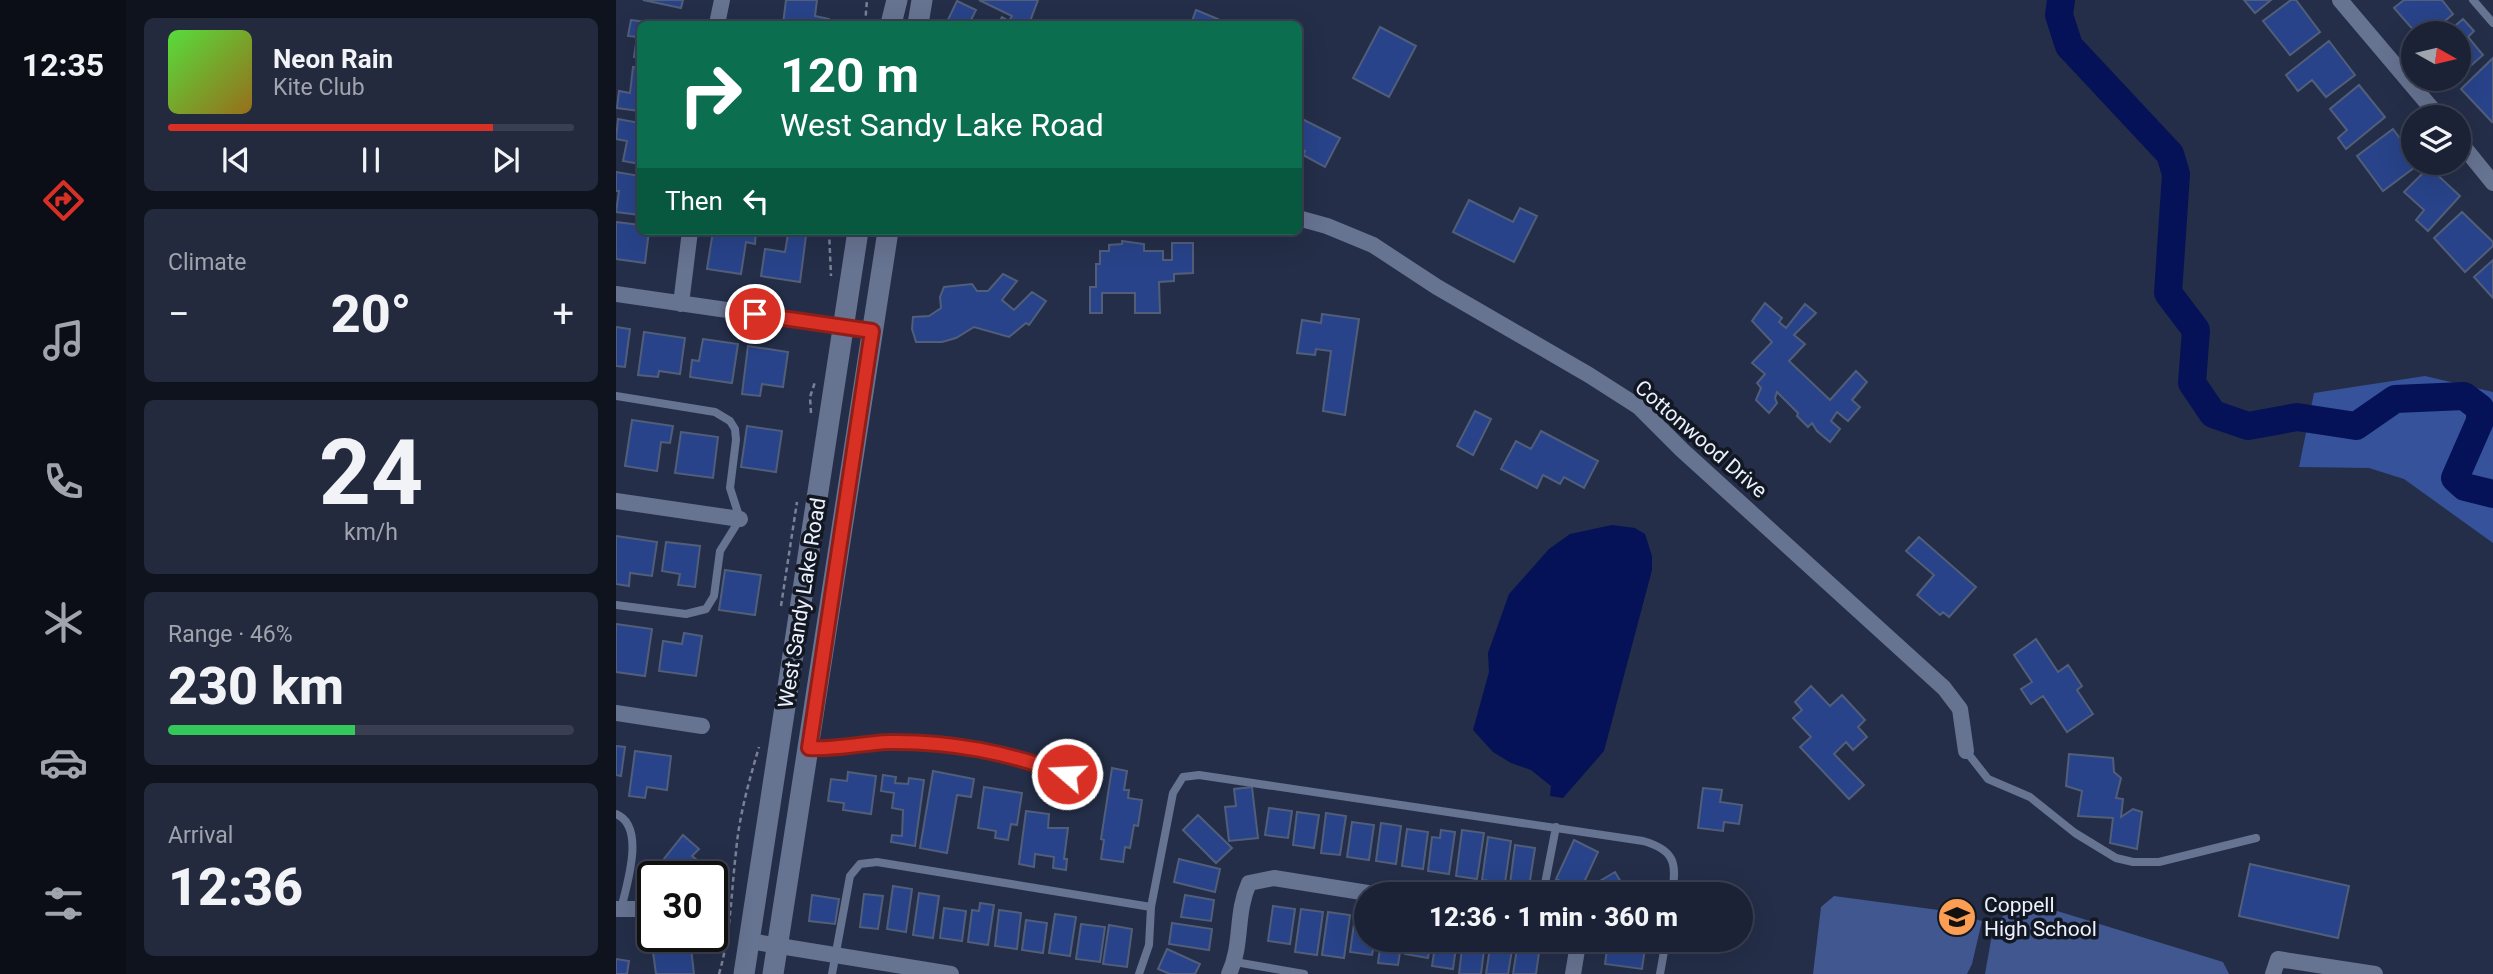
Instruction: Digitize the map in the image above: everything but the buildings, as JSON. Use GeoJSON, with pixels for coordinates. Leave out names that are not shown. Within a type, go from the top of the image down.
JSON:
{"type":"FeatureCollection","features":[{"type":"Feature","properties":{"kind":"main road"},"geometry":{"type":"LineString","coordinates":[[892,21],[897,0]]}},
{"type":"Feature","properties":{"kind":"main road"},"geometry":{"type":"LineString","coordinates":[[918,21],[922,0]]}},
{"type":"Feature","properties":{"kind":"main road","name":"West Sandy Lake Road"},"geometry":{"type":"LineString","coordinates":[[744,974],[857,235]]}},
{"type":"Feature","properties":{"kind":"main road","name":"West Sandy Lake Road"},"geometry":{"type":"LineString","coordinates":[[772,974],[887,235]]}},
{"type":"Feature","properties":{"kind":"street"},"geometry":{"type":"LineString","coordinates":[[718,21],[722,0]]}},
{"type":"Feature","properties":{"kind":"street"},"geometry":{"type":"LineString","coordinates":[[2340,0],[2429,105]]}},
{"type":"Feature","properties":{"kind":"street"},"geometry":{"type":"LineString","coordinates":[[2471,156],[2493,183]]}},
{"type":"Feature","properties":{"kind":"street","name":"Cottonwood Drive"},"geometry":{"type":"LineString","coordinates":[[1302,220],[1327,226],[1373,245],[1437,287],[1639,407],[1682,450],[1944,688],[1960,709],[1966,751]]}},
{"type":"Feature","properties":{"kind":"street"},"geometry":{"type":"LineString","coordinates":[[681,304],[690,235]]}},
{"type":"Feature","properties":{"kind":"street"},"geometry":{"type":"LineString","coordinates":[[616,294],[872,331]]}},
{"type":"Feature","properties":{"kind":"street"},"geometry":{"type":"LineString","coordinates":[[616,501],[740,519]]}},
{"type":"Feature","properties":{"kind":"street"},"geometry":{"type":"LineString","coordinates":[[616,713],[702,726]]}},
{"type":"Feature","properties":{"kind":"street"},"geometry":{"type":"LineString","coordinates":[[809,748],[890,742],[949,744],[1020,757],[1067,774]]}},
{"type":"Feature","properties":{"kind":"street"},"geometry":{"type":"LineString","coordinates":[[1232,968],[1238,955],[1240,903],[1249,883],[1274,878],[1354,891]]}},
{"type":"Feature","properties":{"kind":"street"},"geometry":{"type":"LineString","coordinates":[[618,909],[637,909]]}},
{"type":"Feature","properties":{"kind":"street"},"geometry":{"type":"LineString","coordinates":[[749,941],[951,974]]}},
{"type":"Feature","properties":{"kind":"street"},"geometry":{"type":"LineString","coordinates":[[1573,974],[1577,952]]}},
{"type":"Feature","properties":{"kind":"street"},"geometry":{"type":"LineString","coordinates":[[2273,974],[2278,959],[2375,974]]}},
{"type":"Feature","properties":{"kind":"lane"},"geometry":{"type":"LineString","coordinates":[[2473,0],[2493,23]]}},
{"type":"Feature","properties":{"kind":"lane"},"geometry":{"type":"LineString","coordinates":[[616,396],[715,412],[730,421],[736,440],[730,488],[740,519],[720,551],[714,596],[706,609],[685,614],[616,605]]}},
{"type":"Feature","properties":{"kind":"lane"},"geometry":{"type":"LineString","coordinates":[[1966,751],[1988,779],[2030,797],[2075,834],[2116,858],[2133,862],[2159,862],[2256,838]]}},
{"type":"Feature","properties":{"kind":"lane"},"geometry":{"type":"LineString","coordinates":[[1139,974],[1149,945],[1152,907],[1173,793],[1183,776],[1199,775],[1299,789],[1556,827],[1660,846],[1672,857],[1676,871],[1674,882]]}},
{"type":"Feature","properties":{"kind":"lane"},"geometry":{"type":"LineString","coordinates":[[616,814],[625,818],[632,831],[631,859],[618,909]]}},
{"type":"Feature","properties":{"kind":"lane"},"geometry":{"type":"LineString","coordinates":[[1545,882],[1556,827]]}},
{"type":"Feature","properties":{"kind":"lane"},"geometry":{"type":"LineString","coordinates":[[832,974],[850,876],[860,864],[877,862],[1152,907]]}},
{"type":"Feature","properties":{"kind":"lane"},"geometry":{"type":"LineString","coordinates":[[1660,974],[1664,952]]}},
{"type":"Feature","properties":{"kind":"lane"},"geometry":{"type":"LineString","coordinates":[[1232,968],[1304,974]]}},
{"type":"Feature","properties":{"kind":"path"},"geometry":{"type":"LineString","coordinates":[[865,21],[867,0]]}},
{"type":"Feature","properties":{"kind":"shaded area"},"geometry":{"type":"Polygon","coordinates":[[[2425,376],[2493,392],[2493,543],[2404,479],[2369,468],[2299,467],[2314,393],[2425,376]]]}},
{"type":"Feature","properties":{"kind":"shaded area"},"geometry":{"type":"Polygon","coordinates":[[[1612,525],[1635,528],[1645,534],[1652,556],[1652,570],[1604,751],[1563,798],[1550,796],[1551,786],[1531,770],[1511,763],[1493,752],[1473,730],[1489,672],[1488,653],[1509,594],[1549,549],[1570,534],[1612,525]]]}},
{"type":"Feature","properties":{"kind":"shaded area"},"geometry":{"type":"Polygon","coordinates":[[[1834,896],[1946,911],[1982,921],[1967,974],[1813,974],[1821,907],[1834,896]]]}},
{"type":"Feature","properties":{"kind":"shaded area"},"geometry":{"type":"Polygon","coordinates":[[[2012,897],[2223,962],[2229,974],[1985,974],[1991,940],[2012,897]]]}},
{"type":"Feature","properties":{"kind":"waterway"},"geometry":{"type":"LineString","coordinates":[[2061,0],[2059,15],[2069,46],[2170,154],[2176,174],[2168,293],[2196,330],[2192,383],[2213,414],[2248,426],[2297,417],[2356,426],[2395,399],[2464,396],[2480,408],[2480,421],[2455,478],[2465,487],[2493,494]]}},
{"type":"Feature","properties":{"kind":"place","name":"Coppell High School"},"geometry":{"type":"Point","coordinates":[1957,917]}},
{"type":"Feature","properties":{"kind":"route"},"geometry":{"type":"LineString","coordinates":[[755,314],[872,331],[809,748],[932,742],[1020,757],[1067,774]]}}]}
